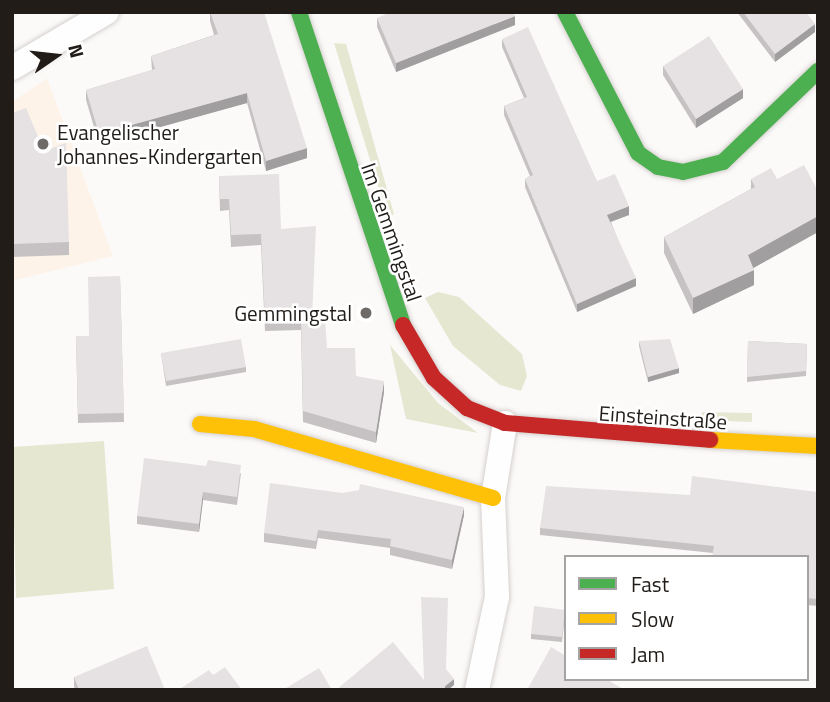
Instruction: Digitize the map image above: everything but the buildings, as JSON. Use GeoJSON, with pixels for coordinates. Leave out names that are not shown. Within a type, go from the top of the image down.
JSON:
{"type":"FeatureCollection","features":[{"type":"Feature","properties":{"kind":"street"},"geometry":{"type":"LineString","coordinates":[[12,68],[107,12]]}},
{"type":"Feature","properties":{"kind":"street","name":"Im Gemmingstal"},"geometry":{"type":"LineString","coordinates":[[299,12],[408,341],[434,378],[467,408],[505,423]]}},
{"type":"Feature","properties":{"kind":"street"},"geometry":{"type":"LineString","coordinates":[[565,12],[638,153],[659,167],[683,172],[723,162],[818,71]]}},
{"type":"Feature","properties":{"kind":"street"},"geometry":{"type":"LineString","coordinates":[[477,690],[497,597],[493,498],[505,423]]}},
{"type":"Feature","properties":{"kind":"street","name":"Einsteinstraße"},"geometry":{"type":"LineString","coordinates":[[505,423],[818,446]]}},
{"type":"Feature","properties":{"kind":"street"},"geometry":{"type":"LineString","coordinates":[[200,424],[254,429],[493,498]]}},
{"type":"Feature","properties":{"kind":"shaded area","name":"Evangelischer Johannes-Kindergarten"},"geometry":{"type":"Polygon","coordinates":[[[47,78],[113,256],[12,281],[12,102],[47,78]]]}},
{"type":"Feature","properties":{"kind":"green space"},"geometry":{"type":"Polygon","coordinates":[[[334,43],[346,44],[394,214],[388,218],[334,43]]]}},
{"type":"Feature","properties":{"kind":"green space"},"geometry":{"type":"Polygon","coordinates":[[[438,292],[459,297],[522,354],[527,376],[521,391],[500,385],[453,346],[425,298],[438,292]]]}},
{"type":"Feature","properties":{"kind":"green space"},"geometry":{"type":"Polygon","coordinates":[[[390,345],[438,403],[478,433],[406,419],[390,345]]]}},
{"type":"Feature","properties":{"kind":"green space"},"geometry":{"type":"Polygon","coordinates":[[[702,412],[752,413],[752,422],[702,420],[702,412]]]}},
{"type":"Feature","properties":{"kind":"green space"},"geometry":{"type":"Polygon","coordinates":[[[104,441],[114,589],[16,598],[12,447],[104,441]]]}},
{"type":"Feature","properties":{"kind":"traffic: fast"},"geometry":{"type":"LineString","coordinates":[[299,12],[403,325]]}},
{"type":"Feature","properties":{"kind":"traffic: fast"},"geometry":{"type":"LineString","coordinates":[[565,12],[638,153],[658,167],[683,172],[723,162],[818,71]]}},
{"type":"Feature","properties":{"kind":"traffic: slow"},"geometry":{"type":"LineString","coordinates":[[200,424],[254,429],[493,498]]}},
{"type":"Feature","properties":{"kind":"traffic: slow"},"geometry":{"type":"LineString","coordinates":[[710,440],[818,446]]}},
{"type":"Feature","properties":{"kind":"traffic: jam"},"geometry":{"type":"LineString","coordinates":[[403,325],[434,378],[467,408],[505,423],[710,440]]}},
{"type":"Feature","properties":{"kind":"place","name":"Evangelischer Johannes-Kindergarten"},"geometry":{"type":"Point","coordinates":[43,144]}},
{"type":"Feature","properties":{"kind":"place","name":"Gemmingstal"},"geometry":{"type":"Point","coordinates":[366,313]}}]}
